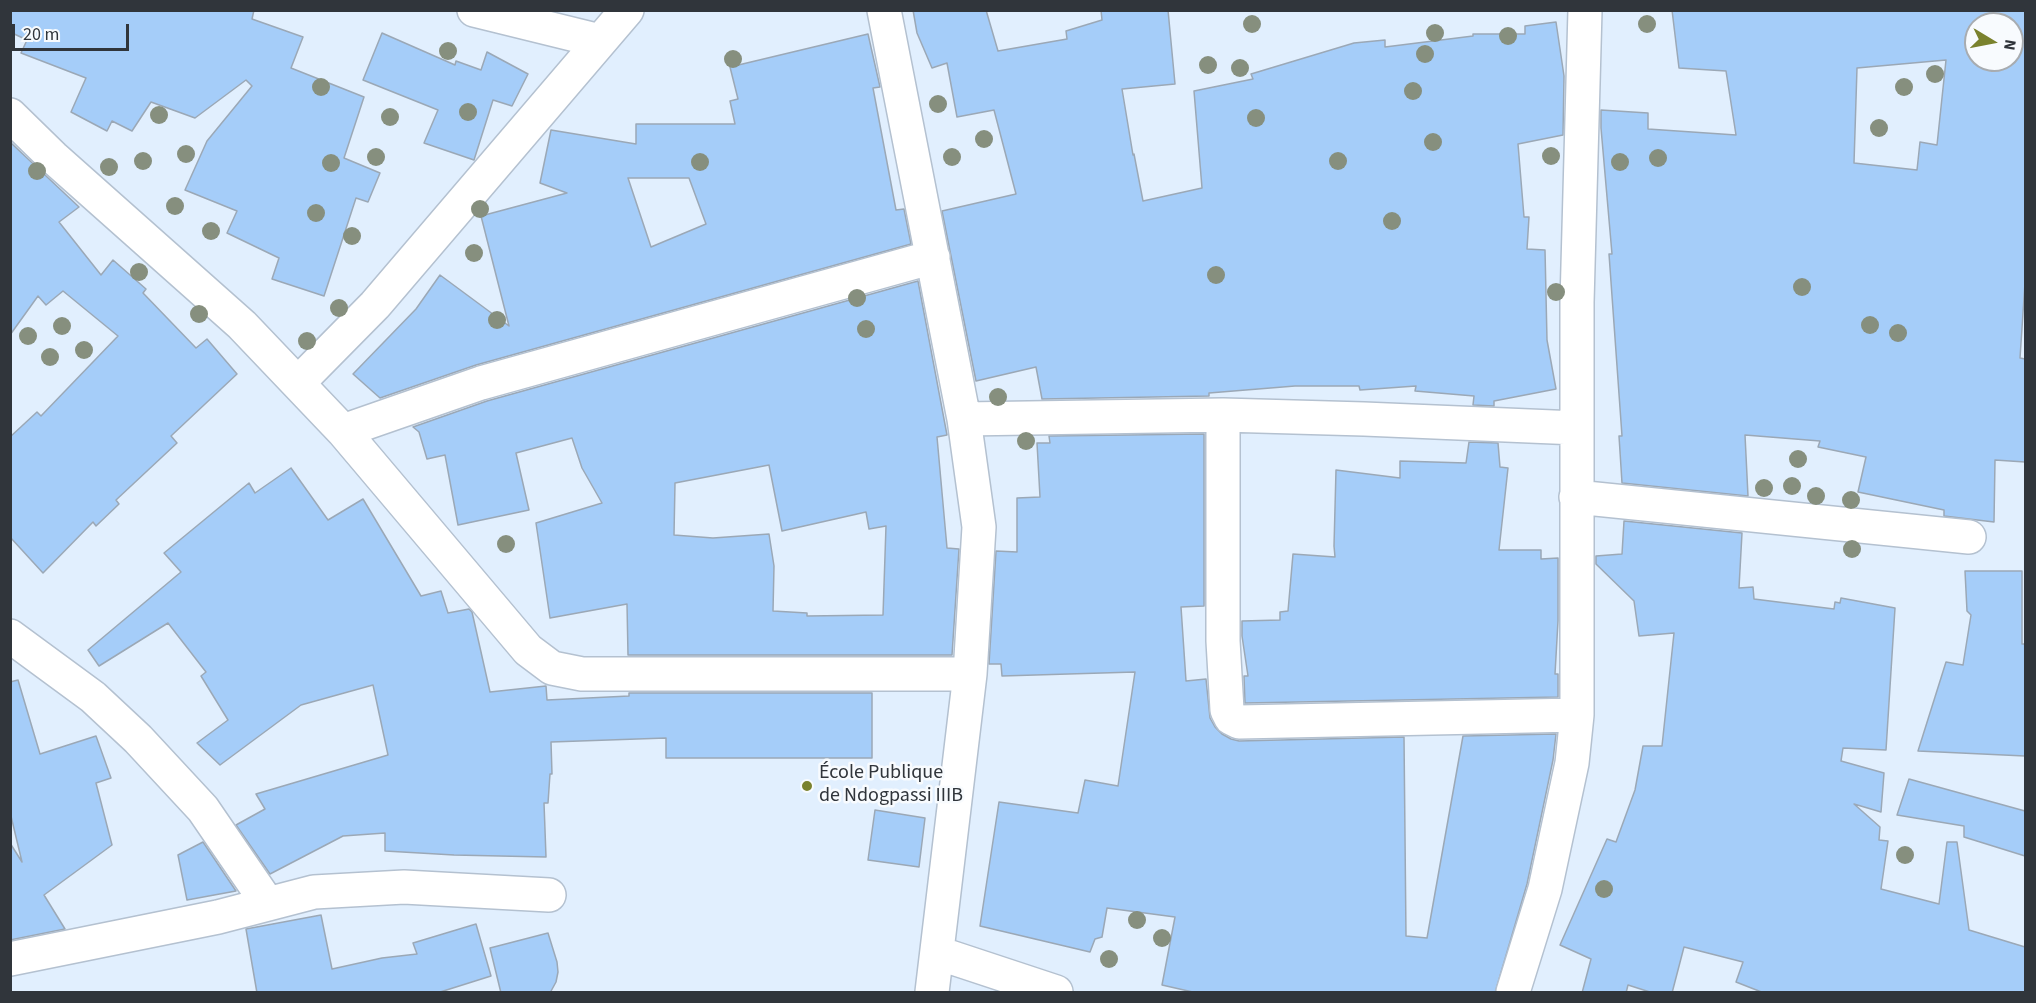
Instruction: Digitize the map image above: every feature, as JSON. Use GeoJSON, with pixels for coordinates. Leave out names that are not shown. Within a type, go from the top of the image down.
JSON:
{"type":"FeatureCollection","features":[{"type":"Feature","properties":{"kind":"street"},"geometry":{"type":"LineString","coordinates":[[474,10],[600,41]]}},
{"type":"Feature","properties":{"kind":"street"},"geometry":{"type":"LineString","coordinates":[[298,383],[375,305],[627,10]]}},
{"type":"Feature","properties":{"kind":"street"},"geometry":{"type":"LineString","coordinates":[[884,10],[964,419],[979,527],[970,674],[932,993]]}},
{"type":"Feature","properties":{"kind":"street"},"geometry":{"type":"LineString","coordinates":[[1513,993],[1545,889],[1572,763],[1577,715],[1577,302],[1585,10]]}},
{"type":"Feature","properties":{"kind":"street"},"geometry":{"type":"LineString","coordinates":[[10,115],[53,157],[242,325],[343,431],[528,650],[552,668],[582,674],[970,674]]}},
{"type":"Feature","properties":{"kind":"street"},"geometry":{"type":"LineString","coordinates":[[343,431],[481,383],[933,257]]}},
{"type":"Feature","properties":{"kind":"street"},"geometry":{"type":"LineString","coordinates":[[964,419],[1223,415],[1577,428]]}},
{"type":"Feature","properties":{"kind":"street"},"geometry":{"type":"LineString","coordinates":[[1223,415],[1223,640],[1227,711],[1231,718],[1239,722],[1577,715]]}},
{"type":"Feature","properties":{"kind":"street"},"geometry":{"type":"LineString","coordinates":[[1576,497],[1969,537]]}},
{"type":"Feature","properties":{"kind":"street"},"geometry":{"type":"LineString","coordinates":[[10,636],[93,697],[138,739],[203,809],[268,904]]}},
{"type":"Feature","properties":{"kind":"street"},"geometry":{"type":"LineString","coordinates":[[10,959],[218,917],[314,892],[404,886],[549,895]]}},
{"type":"Feature","properties":{"kind":"street"},"geometry":{"type":"LineString","coordinates":[[938,953],[1056,993]]}},
{"type":"Feature","properties":{"kind":"building"},"geometry":{"type":"Polygon","coordinates":[[[10,10],[254,10],[252,19],[303,37],[291,68],[364,97],[344,158],[380,173],[368,202],[356,198],[324,296],[272,279],[279,258],[227,233],[237,211],[185,190],[207,141],[252,86],[246,80],[195,118],[151,102],[132,131],[112,121],[107,131],[71,112],[86,78],[21,53],[27,40],[10,32],[10,10]]]}},
{"type":"Feature","properties":{"kind":"building"},"geometry":{"type":"Polygon","coordinates":[[[913,10],[986,10],[998,51],[1067,39],[1066,31],[1102,20],[1101,10],[1168,10],[1175,84],[1122,89],[1143,201],[1202,188],[1194,91],[1253,79],[1251,74],[1354,43],[1385,40],[1385,47],[1473,36],[1473,34],[1525,34],[1525,26],[1556,22],[1564,76],[1563,135],[1518,144],[1524,217],[1529,217],[1527,249],[1545,250],[1547,340],[1556,389],[1494,401],[1494,406],[1473,405],[1474,396],[1415,391],[1416,386],[1360,390],[1359,386],[1295,386],[1209,393],[1209,396],[1042,399],[1036,367],[976,381],[942,211],[1016,194],[994,110],[957,117],[947,63],[932,68],[917,33],[913,10]]]}},
{"type":"Feature","properties":{"kind":"building"},"geometry":{"type":"Polygon","coordinates":[[[1672,10],[2025,10],[2025,283],[2020,358],[2025,359],[2025,462],[1995,460],[1994,522],[1944,516],[1944,510],[1858,492],[1866,457],[1818,447],[1820,441],[1745,435],[1748,496],[1622,483],[1619,436],[1622,436],[1609,254],[1612,254],[1601,110],[1648,113],[1648,129],[1736,135],[1726,71],[1679,68],[1672,10]],[[1946,60],[1857,68],[1854,163],[1917,170],[1920,142],[1937,145],[1946,60]]]}},
{"type":"Feature","properties":{"kind":"building"},"geometry":{"type":"Polygon","coordinates":[[[382,33],[455,65],[456,61],[481,70],[487,52],[528,74],[512,106],[493,100],[474,160],[424,143],[438,110],[363,80],[382,33]]]}},
{"type":"Feature","properties":{"kind":"building"},"geometry":{"type":"Polygon","coordinates":[[[868,34],[880,87],[873,88],[896,210],[904,209],[911,244],[476,365],[380,398],[353,374],[416,309],[440,275],[509,326],[481,216],[567,193],[540,183],[551,130],[636,144],[636,124],[735,124],[730,101],[738,99],[730,67],[868,34]],[[628,178],[651,247],[706,224],[689,178],[628,178]]]}},
{"type":"Feature","properties":{"kind":"building"},"geometry":{"type":"Polygon","coordinates":[[[10,142],[79,207],[59,222],[101,275],[113,260],[146,289],[143,293],[196,348],[207,339],[237,374],[171,436],[177,443],[116,500],[119,504],[96,526],[93,522],[43,573],[10,537],[10,437],[37,412],[41,416],[118,336],[63,291],[46,305],[38,296],[10,335],[10,142]]]}},
{"type":"Feature","properties":{"kind":"building"},"geometry":{"type":"Polygon","coordinates":[[[918,281],[947,435],[937,437],[947,548],[959,549],[952,655],[628,655],[627,604],[550,618],[536,523],[602,503],[582,468],[572,438],[516,453],[529,510],[458,525],[445,455],[427,459],[419,432],[413,427],[487,401],[918,281]],[[769,465],[675,483],[674,535],[713,538],[769,534],[774,566],[773,611],[807,613],[807,616],[883,615],[886,526],[869,529],[866,512],[782,531],[769,465]]]}},
{"type":"Feature","properties":{"kind":"building"},"geometry":{"type":"Polygon","coordinates":[[[1204,434],[1204,606],[1181,607],[1186,681],[1206,679],[1210,718],[1222,734],[1231,739],[1239,741],[1404,737],[1406,936],[1427,938],[1463,736],[1556,734],[1553,760],[1527,884],[1495,993],[1197,993],[1162,985],[1175,917],[1107,908],[1102,937],[1095,939],[1090,952],[980,926],[999,802],[1078,813],[1085,780],[1118,786],[1135,672],[1002,676],[1001,664],[989,664],[996,551],[1017,552],[1017,498],[1040,497],[1037,443],[1050,443],[1049,436],[1204,434]]]}},
{"type":"Feature","properties":{"kind":"building"},"geometry":{"type":"Polygon","coordinates":[[[1469,442],[1498,443],[1500,467],[1508,468],[1499,550],[1541,550],[1541,559],[1558,558],[1555,674],[1558,674],[1558,697],[1245,703],[1244,676],[1248,676],[1242,621],[1280,620],[1280,612],[1288,611],[1293,554],[1335,557],[1336,470],[1400,478],[1400,461],[1466,463],[1469,442]]]}},
{"type":"Feature","properties":{"kind":"building"},"geometry":{"type":"Polygon","coordinates":[[[291,468],[328,520],[363,499],[421,596],[441,591],[448,613],[469,609],[472,612],[490,692],[546,686],[547,700],[629,696],[629,693],[872,693],[872,758],[666,758],[666,738],[551,742],[552,774],[550,774],[548,803],[544,803],[546,857],[385,851],[385,833],[343,836],[270,874],[236,825],[265,809],[256,794],[388,755],[373,685],[301,705],[220,765],[197,743],[228,720],[201,676],[206,672],[168,623],[99,666],[88,650],[181,572],[164,553],[249,483],[255,493],[291,468]]]}},
{"type":"Feature","properties":{"kind":"building"},"geometry":{"type":"Polygon","coordinates":[[[1624,521],[1742,533],[1739,588],[1753,587],[1754,599],[1834,609],[1835,602],[1840,603],[1841,598],[1895,608],[1886,750],[1843,748],[1841,761],[1884,773],[1881,812],[1854,804],[1880,827],[1879,840],[1888,841],[1881,889],[1939,904],[1947,842],[1957,842],[1969,930],[2025,947],[2025,993],[1764,993],[1736,982],[1743,962],[1684,947],[1672,993],[1653,993],[1628,985],[1626,993],[1582,993],[1591,959],[1560,945],[1607,839],[1616,842],[1635,790],[1643,746],[1662,746],[1674,633],[1639,636],[1634,601],[1596,564],[1596,556],[1622,554],[1624,521]]]}},
{"type":"Feature","properties":{"kind":"building"},"geometry":{"type":"Polygon","coordinates":[[[1965,571],[2022,571],[2022,644],[2025,644],[2025,756],[1918,751],[1946,662],[1963,665],[1971,615],[1967,611],[1965,571]]]}},
{"type":"Feature","properties":{"kind":"building"},"geometry":{"type":"Polygon","coordinates":[[[18,680],[40,754],[96,736],[111,778],[96,783],[112,845],[44,895],[65,929],[10,940],[10,843],[22,862],[10,812],[10,682],[18,680]]]}},
{"type":"Feature","properties":{"kind":"building"},"geometry":{"type":"Polygon","coordinates":[[[1909,779],[2025,811],[2025,856],[1964,837],[1964,826],[1897,815],[1909,779]]]}},
{"type":"Feature","properties":{"kind":"building"},"geometry":{"type":"Polygon","coordinates":[[[875,810],[925,818],[919,867],[868,860],[875,810]]]}},
{"type":"Feature","properties":{"kind":"building"},"geometry":{"type":"Polygon","coordinates":[[[203,842],[236,891],[187,900],[178,855],[203,842]]]}},
{"type":"Feature","properties":{"kind":"building"},"geometry":{"type":"Polygon","coordinates":[[[321,915],[332,969],[382,958],[417,954],[413,943],[476,924],[491,976],[437,993],[257,993],[246,929],[321,915]]]}},
{"type":"Feature","properties":{"kind":"building"},"geometry":{"type":"Polygon","coordinates":[[[548,933],[558,972],[550,993],[501,993],[490,948],[548,933]]]}},
{"type":"Feature","properties":{"kind":"place","name":"École Publique de Ndogpassi IIIB"},"geometry":{"type":"Point","coordinates":[807,786]}}]}
